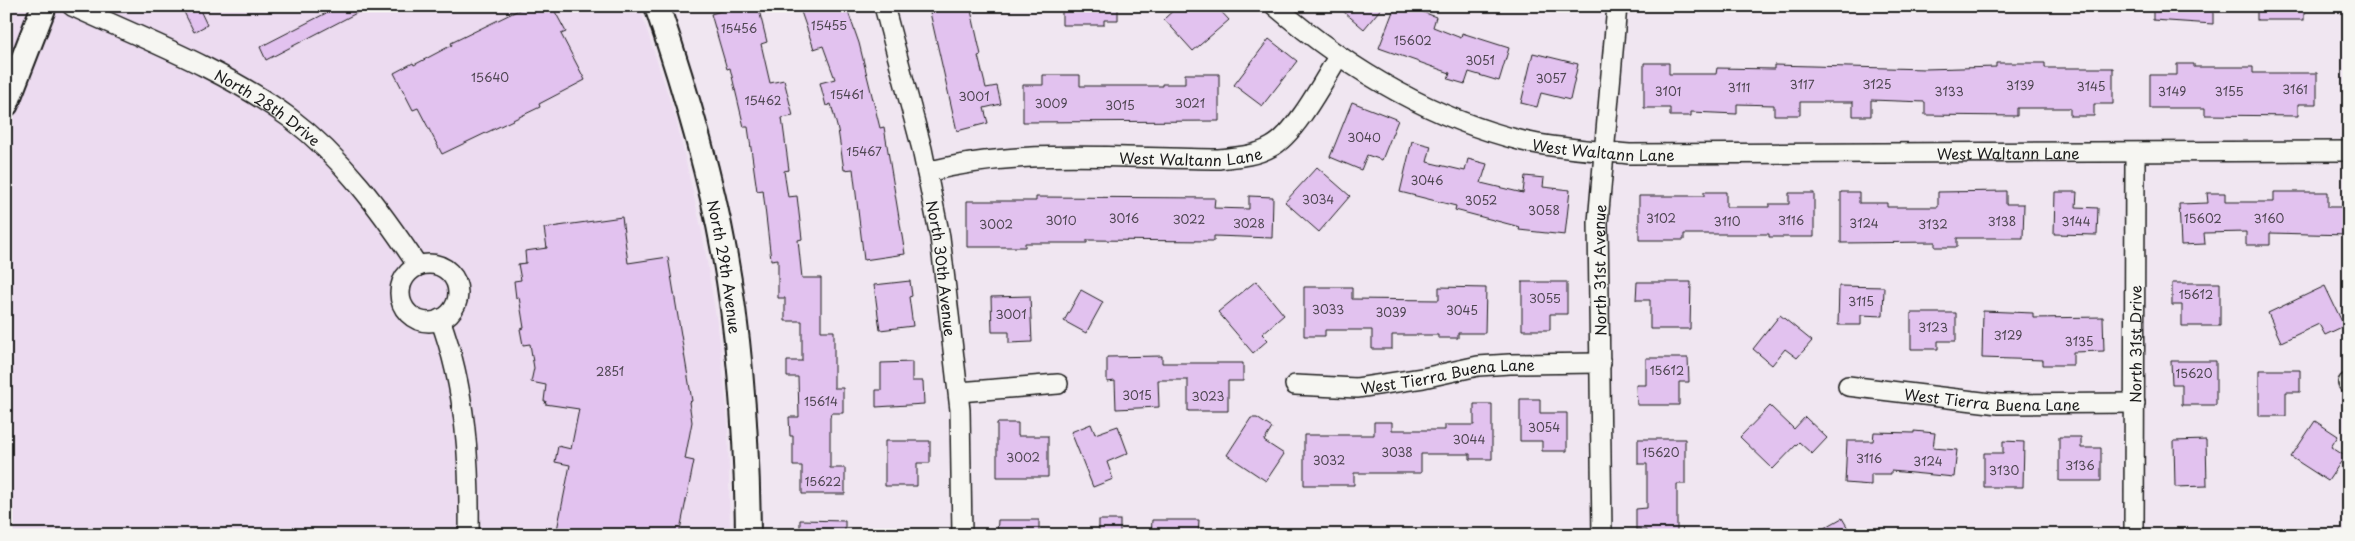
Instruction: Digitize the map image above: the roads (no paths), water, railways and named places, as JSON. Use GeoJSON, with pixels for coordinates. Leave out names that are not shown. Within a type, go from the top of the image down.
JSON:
{"type":"FeatureCollection","features":[{"type":"Feature","properties":{"kind":"street"},"geometry":{"type":"LineString","coordinates":[[6,104],[44,6]]}},
{"type":"Feature","properties":{"kind":"street","name":"North 28th Drive"},"geometry":{"type":"LineString","coordinates":[[72,6],[223,76],[258,95],[292,119],[322,145],[351,175],[389,223],[418,266]]}},
{"type":"Feature","properties":{"kind":"street","name":"North 29th Avenue"},"geometry":{"type":"LineString","coordinates":[[657,6],[704,162],[724,250],[738,343],[744,410],[748,535]]}},
{"type":"Feature","properties":{"kind":"street","name":"North 30th Avenue"},"geometry":{"type":"LineString","coordinates":[[884,6],[927,172],[940,237],[959,392],[962,535]]}},
{"type":"Feature","properties":{"kind":"street"},"geometry":{"type":"LineString","coordinates":[[1275,6],[1338,57]]}},
{"type":"Feature","properties":{"kind":"street","name":"North 31st Avenue"},"geometry":{"type":"LineString","coordinates":[[1602,535],[1598,222],[1617,6]]}},
{"type":"Feature","properties":{"kind":"street","name":"West Waltann Lane"},"geometry":{"type":"LineString","coordinates":[[927,172],[994,160],[1034,157],[1219,159],[1247,156],[1273,146],[1288,132],[1338,57],[1358,71],[1416,101],[1441,113],[1486,130],[1524,141],[1605,152],[1629,154],[2349,151]]}},
{"type":"Feature","properties":{"kind":"street","name":"North 31st Drive"},"geometry":{"type":"LineString","coordinates":[[2134,535],[2136,403],[2135,153]]}},
{"type":"Feature","properties":{"kind":"street"},"geometry":{"type":"LineString","coordinates":[[435,265],[443,268],[455,280],[458,289],[454,307],[440,320],[422,321],[414,318],[402,304],[401,286],[404,278],[418,266],[435,265]]}},
{"type":"Feature","properties":{"kind":"street"},"geometry":{"type":"LineString","coordinates":[[440,320],[448,339],[459,386],[468,447],[469,535]]}},
{"type":"Feature","properties":{"kind":"street","name":"West Tierra Buena Lane"},"geometry":{"type":"LineString","coordinates":[[1295,385],[1357,388],[1423,378],[1478,366],[1601,363]]}},
{"type":"Feature","properties":{"kind":"street"},"geometry":{"type":"LineString","coordinates":[[959,392],[1058,384]]}},
{"type":"Feature","properties":{"kind":"street","name":"West Tierra Buena Lane"},"geometry":{"type":"LineString","coordinates":[[1848,386],[1999,404],[2136,403]]}}]}
